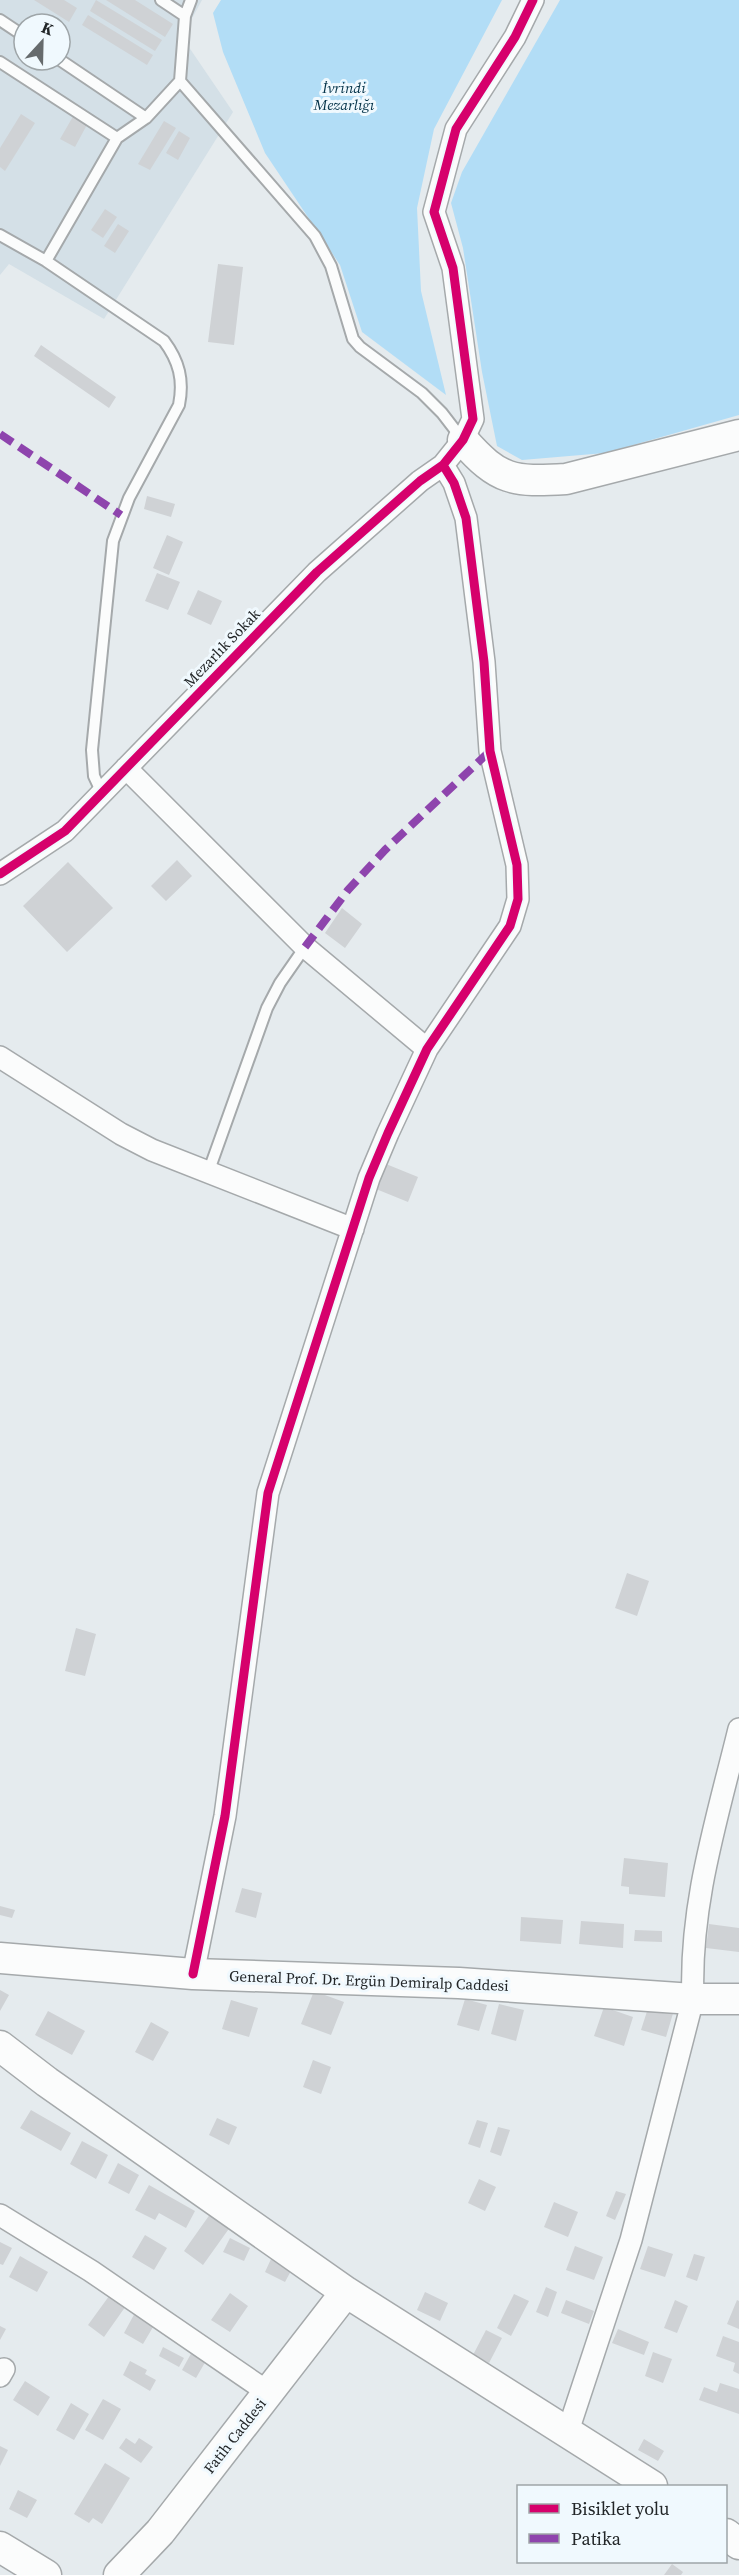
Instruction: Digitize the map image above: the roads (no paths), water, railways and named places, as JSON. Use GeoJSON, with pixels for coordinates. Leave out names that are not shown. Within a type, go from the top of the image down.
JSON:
{"type":"FeatureCollection","features":[{"type":"Feature","properties":{"kind":"street"},"geometry":{"type":"LineString","coordinates":[[533,0],[515,37],[456,129],[434,212],[453,268],[473,419],[463,440],[482,462],[496,472],[516,479],[539,480],[566,479],[739,435]]}},
{"type":"Feature","properties":{"kind":"street","name":"Mezarlık Sokak"},"geometry":{"type":"LineString","coordinates":[[0,874],[65,831],[317,572],[420,481],[443,465],[463,440]]}},
{"type":"Feature","properties":{"kind":"street"},"geometry":{"type":"LineString","coordinates":[[193,1974],[225,1816],[268,1493],[353,1229],[384,1142],[427,1050],[510,926],[515,913],[519,888],[517,865],[490,751],[484,662],[466,518],[454,483],[443,465]]}},
{"type":"Feature","properties":{"kind":"street"},"geometry":{"type":"LineString","coordinates":[[126,768],[305,947],[427,1050]]}},
{"type":"Feature","properties":{"kind":"street"},"geometry":{"type":"LineString","coordinates":[[0,1057],[121,1134],[179,1163],[353,1229]]}},
{"type":"Feature","properties":{"kind":"street"},"geometry":{"type":"LineString","coordinates":[[568,2431],[631,2240],[693,1999],[691,1969],[695,1914],[732,1787],[739,1729]]}},
{"type":"Feature","properties":{"kind":"street","name":"General Prof. Dr. Ergün Demiralp Caddesi"},"geometry":{"type":"LineString","coordinates":[[0,1958],[193,1974],[459,1983],[739,2000]]}},
{"type":"Feature","properties":{"kind":"street"},"geometry":{"type":"LineString","coordinates":[[0,2046],[47,2082],[346,2292],[568,2431],[649,2485]]}},
{"type":"Feature","properties":{"kind":"street"},"geometry":{"type":"LineString","coordinates":[[0,2215],[91,2271],[269,2393]]}},
{"type":"Feature","properties":{"kind":"street","name":"Fatih Caddesi"},"geometry":{"type":"LineString","coordinates":[[119,2575],[160,2532],[346,2292]]}},
{"type":"Feature","properties":{"kind":"street"},"geometry":{"type":"LineString","coordinates":[[727,2535],[739,2544]]}},
{"type":"Feature","properties":{"kind":"street"},"geometry":{"type":"LineString","coordinates":[[0,2547],[46,2575]]}},
{"type":"Feature","properties":{"kind":"lane"},"geometry":{"type":"LineString","coordinates":[[161,0],[185,16]]}},
{"type":"Feature","properties":{"kind":"lane"},"geometry":{"type":"LineString","coordinates":[[46,261],[117,138],[146,118],[180,81],[185,16],[191,0]]}},
{"type":"Feature","properties":{"kind":"lane"},"geometry":{"type":"LineString","coordinates":[[0,62],[117,138]]}},
{"type":"Feature","properties":{"kind":"lane"},"geometry":{"type":"LineString","coordinates":[[72,68],[146,118]]}},
{"type":"Feature","properties":{"kind":"lane"},"geometry":{"type":"LineString","coordinates":[[180,81],[315,236],[331,266],[353,339],[360,347],[422,393],[442,413],[463,440]]}},
{"type":"Feature","properties":{"kind":"lane"},"geometry":{"type":"LineString","coordinates":[[0,235],[46,261],[164,341],[177,361],[181,394],[175,415],[129,498],[112,541],[92,750],[94,776],[102,793]]}},
{"type":"Feature","properties":{"kind":"lane"},"geometry":{"type":"LineString","coordinates":[[208,1173],[267,1008],[280,983],[305,947]]}},
{"type":"Feature","properties":{"kind":"park label","name":"İvrindi Mezarlığı"},"geometry":{"type":"Point","coordinates":[344,96]}}]}
